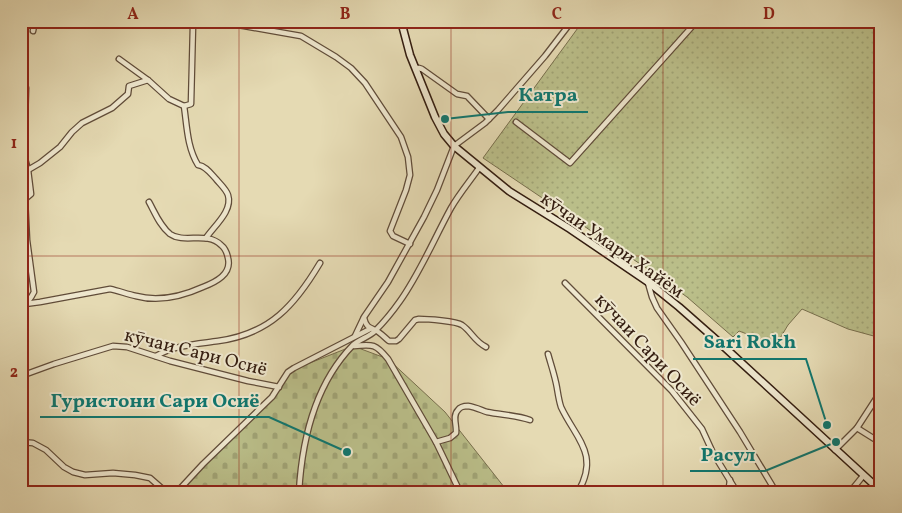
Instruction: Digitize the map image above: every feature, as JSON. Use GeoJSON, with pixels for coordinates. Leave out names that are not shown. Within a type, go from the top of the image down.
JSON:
{"type":"FeatureCollection","features":[{"type":"Feature","properties":{"kind":"main road","name":"кӯчаи Умари Хайём"},"geometry":{"type":"LineString","coordinates":[[400,21],[410,55],[435,117],[444,134],[454,146],[509,192],[570,229],[648,282],[721,344],[881,491]]}},
{"type":"Feature","properties":{"kind":"street"},"geometry":{"type":"LineString","coordinates":[[33,31],[35,21]]}},
{"type":"Feature","properties":{"kind":"street"},"geometry":{"type":"LineString","coordinates":[[168,21],[180,25],[224,23],[301,36],[351,68],[365,84],[401,137],[408,157],[410,175],[390,231],[393,236],[410,244]]}},
{"type":"Feature","properties":{"kind":"street"},"geometry":{"type":"LineString","coordinates":[[355,336],[364,317],[388,282],[410,244],[432,199],[454,146],[489,119],[528,76],[572,21]]}},
{"type":"Feature","properties":{"kind":"street"},"geometry":{"type":"LineString","coordinates":[[516,122],[570,163],[697,21]]}},
{"type":"Feature","properties":{"kind":"street"},"geometry":{"type":"LineString","coordinates":[[119,59],[148,80],[169,99],[184,106],[191,104],[192,25]]}},
{"type":"Feature","properties":{"kind":"street"},"geometry":{"type":"LineString","coordinates":[[416,68],[422,69],[457,94],[467,96],[489,119]]}},
{"type":"Feature","properties":{"kind":"street"},"geometry":{"type":"LineString","coordinates":[[28,170],[60,147],[82,123],[116,104],[128,94],[129,86],[148,80]]}},
{"type":"Feature","properties":{"kind":"street"},"geometry":{"type":"LineString","coordinates":[[23,304],[31,298],[34,292],[25,208],[25,199],[31,194],[24,155],[26,88]]}},
{"type":"Feature","properties":{"kind":"street"},"geometry":{"type":"LineString","coordinates":[[184,106],[188,138],[194,158],[198,165],[202,166],[219,182],[228,196],[226,213],[206,238]]}},
{"type":"Feature","properties":{"kind":"street","name":"кӯчаи Сари Осиё"},"geometry":{"type":"LineString","coordinates":[[177,492],[272,397],[288,372],[355,336],[373,330],[399,302],[418,272],[452,207],[479,168]]}},
{"type":"Feature","properties":{"kind":"street"},"geometry":{"type":"LineString","coordinates":[[23,304],[110,289],[137,297],[173,297],[212,283],[226,272],[229,263],[227,252],[221,244],[206,238],[184,238],[172,235],[162,226],[149,202]]}},
{"type":"Feature","properties":{"kind":"street"},"geometry":{"type":"LineString","coordinates":[[156,356],[179,346],[227,340],[248,335],[274,320],[288,308],[305,288],[320,263]]}},
{"type":"Feature","properties":{"kind":"street"},"geometry":{"type":"LineString","coordinates":[[648,282],[657,308],[740,432],[776,492]]}},
{"type":"Feature","properties":{"kind":"street","name":"кӯчаи Сари Осиё"},"geometry":{"type":"LineString","coordinates":[[565,283],[672,391],[702,429],[713,453],[737,492]]}},
{"type":"Feature","properties":{"kind":"street"},"geometry":{"type":"LineString","coordinates":[[364,317],[366,324],[389,341],[399,339],[419,319],[456,322],[464,327],[479,343],[486,346]]}},
{"type":"Feature","properties":{"kind":"street"},"geometry":{"type":"LineString","coordinates":[[299,492],[304,450],[312,415],[328,378],[353,346],[373,330]]}},
{"type":"Feature","properties":{"kind":"street","name":"кӯчаи Сари Осиё"},"geometry":{"type":"LineString","coordinates":[[21,376],[113,346],[127,347],[248,381],[279,387]]}},
{"type":"Feature","properties":{"kind":"street"},"geometry":{"type":"LineString","coordinates":[[353,346],[374,346],[380,349],[388,359],[436,442],[460,492]]}},
{"type":"Feature","properties":{"kind":"street"},"geometry":{"type":"LineString","coordinates":[[548,354],[561,407],[585,448],[587,470],[578,492]]}},
{"type":"Feature","properties":{"kind":"street"},"geometry":{"type":"LineString","coordinates":[[835,450],[857,428],[881,391]]}},
{"type":"Feature","properties":{"kind":"street"},"geometry":{"type":"LineString","coordinates":[[436,442],[450,438],[456,433],[456,411],[467,406],[530,420]]}},
{"type":"Feature","properties":{"kind":"street"},"geometry":{"type":"LineString","coordinates":[[857,428],[881,443]]}},
{"type":"Feature","properties":{"kind":"street"},"geometry":{"type":"LineString","coordinates":[[21,442],[33,443],[46,450],[64,467],[73,472],[85,475],[113,473],[150,478],[166,492]]}},
{"type":"Feature","properties":{"kind":"street"},"geometry":{"type":"LineString","coordinates":[[850,492],[864,476]]}},
{"type":"Feature","properties":{"kind":"street"},"geometry":{"type":"LineString","coordinates":[[730,480],[729,487],[731,492]]}},
{"type":"Feature","properties":{"kind":"green space"},"geometry":{"type":"Polygon","coordinates":[[[583,21],[881,21],[881,338],[848,329],[802,309],[788,325],[776,345],[739,331],[733,337],[687,297],[655,274],[483,158],[583,21]]]}},
{"type":"Feature","properties":{"kind":"green space"},"geometry":{"type":"Polygon","coordinates":[[[353,346],[388,359],[445,412],[508,492],[177,492],[272,397],[292,370],[353,346]]]}},
{"type":"Feature","properties":{"kind":"place","name":"Катра"},"geometry":{"type":"Point","coordinates":[445,119]}},
{"type":"Feature","properties":{"kind":"place","name":"Sari Rokh"},"geometry":{"type":"Point","coordinates":[827,425]}},
{"type":"Feature","properties":{"kind":"place","name":"Расул"},"geometry":{"type":"Point","coordinates":[836,442]}},
{"type":"Feature","properties":{"kind":"place","name":"Гуристони Сари Осиё"},"geometry":{"type":"Point","coordinates":[347,452]}}]}
